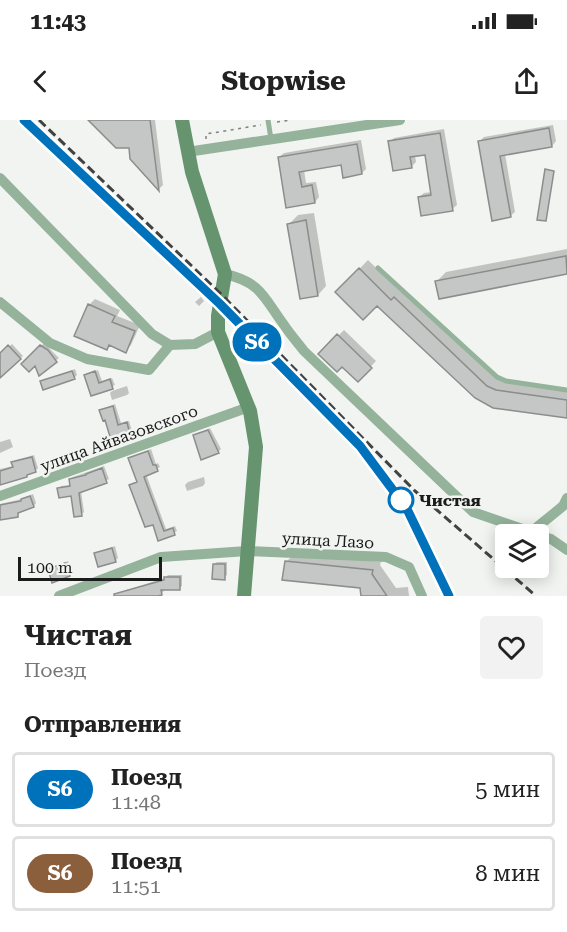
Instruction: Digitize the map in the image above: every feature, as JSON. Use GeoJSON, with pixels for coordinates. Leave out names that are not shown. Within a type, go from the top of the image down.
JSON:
{"type":"FeatureCollection","features":[{"type":"Feature","properties":{"kind":"main road"},"geometry":{"type":"LineString","coordinates":[[182,120],[192,172],[225,274],[218,316],[218,332],[249,407],[256,447],[244,596]]}},
{"type":"Feature","properties":{"kind":"street"},"geometry":{"type":"LineString","coordinates":[[187,152],[400,120]]}},
{"type":"Feature","properties":{"kind":"street"},"geometry":{"type":"LineString","coordinates":[[0,178],[152,334],[170,345],[195,344],[218,332]]}},
{"type":"Feature","properties":{"kind":"street"},"geometry":{"type":"LineString","coordinates":[[225,274],[240,277],[263,293],[304,351],[473,512],[507,524]]}},
{"type":"Feature","properties":{"kind":"street"},"geometry":{"type":"LineString","coordinates":[[0,302],[50,343],[87,359],[149,370],[170,345]]}},
{"type":"Feature","properties":{"kind":"street","name":"улица Айвазовского"},"geometry":{"type":"LineString","coordinates":[[0,496],[249,407]]}},
{"type":"Feature","properties":{"kind":"street"},"geometry":{"type":"LineString","coordinates":[[546,524],[563,506],[567,498]]}},
{"type":"Feature","properties":{"kind":"street"},"geometry":{"type":"LineString","coordinates":[[549,538],[567,550]]}},
{"type":"Feature","properties":{"kind":"street","name":"улица Лазо"},"geometry":{"type":"LineString","coordinates":[[59,596],[75,593],[162,557],[247,551],[386,557],[409,567],[422,596]]}},
{"type":"Feature","properties":{"kind":"lane"},"geometry":{"type":"LineString","coordinates":[[268,122],[271,139]]}},
{"type":"Feature","properties":{"kind":"lane"},"geometry":{"type":"LineString","coordinates":[[378,268],[497,377],[506,381],[567,390]]}},
{"type":"Feature","properties":{"kind":"path"},"geometry":{"type":"LineString","coordinates":[[207,148],[206,134],[291,120]]}},
{"type":"Feature","properties":{"kind":"building"},"geometry":{"type":"Polygon","coordinates":[[[88,120],[150,120],[159,191],[130,159],[129,148],[116,148],[88,120]]]}},
{"type":"Feature","properties":{"kind":"building"},"geometry":{"type":"Polygon","coordinates":[[[549,128],[552,147],[500,156],[511,217],[492,221],[478,141],[549,128]]]}},
{"type":"Feature","properties":{"kind":"building"},"geometry":{"type":"Polygon","coordinates":[[[440,133],[453,211],[421,216],[418,197],[431,195],[425,155],[410,157],[412,168],[393,171],[388,141],[440,133]]]}},
{"type":"Feature","properties":{"kind":"building"},"geometry":{"type":"Polygon","coordinates":[[[357,144],[362,174],[343,178],[341,165],[299,172],[302,187],[312,185],[315,203],[286,208],[278,157],[357,144]]]}},
{"type":"Feature","properties":{"kind":"building"},"geometry":{"type":"Polygon","coordinates":[[[545,169],[554,171],[546,221],[537,220],[545,169]]]}},
{"type":"Feature","properties":{"kind":"building"},"geometry":{"type":"Polygon","coordinates":[[[306,220],[318,296],[300,299],[287,224],[306,220]]]}},
{"type":"Feature","properties":{"kind":"building"},"geometry":{"type":"Polygon","coordinates":[[[566,256],[567,274],[439,299],[435,281],[566,256]]]}},
{"type":"Feature","properties":{"kind":"building"},"geometry":{"type":"Polygon","coordinates":[[[359,268],[391,300],[394,297],[487,386],[496,390],[567,400],[567,418],[493,408],[475,398],[377,306],[363,320],[335,292],[359,268]]]}},
{"type":"Feature","properties":{"kind":"building"},"geometry":{"type":"Polygon","coordinates":[[[88,304],[115,316],[112,322],[135,331],[126,353],[109,345],[107,350],[74,336],[88,304]]]}},
{"type":"Feature","properties":{"kind":"building"},"geometry":{"type":"Polygon","coordinates":[[[337,334],[372,368],[358,382],[342,367],[337,372],[318,354],[337,334]]]}},
{"type":"Feature","properties":{"kind":"building"},"geometry":{"type":"Polygon","coordinates":[[[8,345],[21,359],[0,378],[0,353],[8,345]]]}},
{"type":"Feature","properties":{"kind":"building"},"geometry":{"type":"Polygon","coordinates":[[[40,345],[48,350],[57,362],[39,376],[35,366],[29,372],[21,364],[40,345]]]}},
{"type":"Feature","properties":{"kind":"building"},"geometry":{"type":"Polygon","coordinates":[[[72,371],[75,379],[43,390],[40,381],[72,371]]]}},
{"type":"Feature","properties":{"kind":"building"},"geometry":{"type":"Polygon","coordinates":[[[95,371],[99,383],[110,379],[113,389],[91,396],[84,375],[95,371]]]}},
{"type":"Feature","properties":{"kind":"building"},"geometry":{"type":"Polygon","coordinates":[[[113,406],[118,425],[127,422],[130,435],[111,440],[105,420],[103,421],[99,410],[113,406]]]}},
{"type":"Feature","properties":{"kind":"building"},"geometry":{"type":"Polygon","coordinates":[[[208,430],[219,453],[201,460],[193,435],[208,430]]]}},
{"type":"Feature","properties":{"kind":"building"},"geometry":{"type":"Polygon","coordinates":[[[148,451],[158,471],[144,477],[164,531],[173,528],[175,535],[158,541],[153,525],[145,527],[129,485],[137,482],[128,458],[148,451]]]}},
{"type":"Feature","properties":{"kind":"building"},"geometry":{"type":"Polygon","coordinates":[[[32,457],[36,472],[0,485],[0,471],[13,467],[11,462],[32,457]]]}},
{"type":"Feature","properties":{"kind":"building"},"geometry":{"type":"Polygon","coordinates":[[[102,468],[107,483],[79,493],[82,516],[74,517],[71,496],[59,498],[57,488],[70,486],[69,479],[102,468]]]}},
{"type":"Feature","properties":{"kind":"building"},"geometry":{"type":"Polygon","coordinates":[[[30,496],[34,507],[18,513],[18,517],[0,520],[0,505],[21,501],[30,496]]]}},
{"type":"Feature","properties":{"kind":"building"},"geometry":{"type":"Polygon","coordinates":[[[112,548],[116,562],[98,567],[94,553],[112,548]]]}},
{"type":"Feature","properties":{"kind":"building"},"geometry":{"type":"Polygon","coordinates":[[[285,561],[373,570],[372,574],[387,596],[361,596],[360,588],[282,580],[285,561]]]}},
{"type":"Feature","properties":{"kind":"building"},"geometry":{"type":"Polygon","coordinates":[[[65,563],[70,576],[52,583],[48,569],[65,563]]]}},
{"type":"Feature","properties":{"kind":"building"},"geometry":{"type":"Polygon","coordinates":[[[213,564],[225,564],[225,580],[212,579],[213,564]]]}},
{"type":"Feature","properties":{"kind":"building"},"geometry":{"type":"Polygon","coordinates":[[[164,577],[180,577],[180,590],[161,590],[162,595],[158,596],[114,596],[114,594],[164,580],[164,577]]]}},
{"type":"Feature","properties":{"kind":"railway"},"geometry":{"type":"LineString","coordinates":[[24,120],[129,219]]}},
{"type":"Feature","properties":{"kind":"railway"},"geometry":{"type":"LineString","coordinates":[[39,120],[221,294],[415,491],[536,596]]}},
{"type":"Feature","properties":{"kind":"railway"},"geometry":{"type":"LineString","coordinates":[[356,442],[385,476],[410,514],[449,596]]}},
{"type":"Feature","properties":{"kind":"train","name":"S6"},"geometry":{"type":"LineString","coordinates":[[24,120],[220,304],[360,446],[387,479],[407,509],[449,596]]}},
{"type":"Feature","properties":{"kind":"place","name":"Чистая"},"geometry":{"type":"Point","coordinates":[401,500]}}]}
